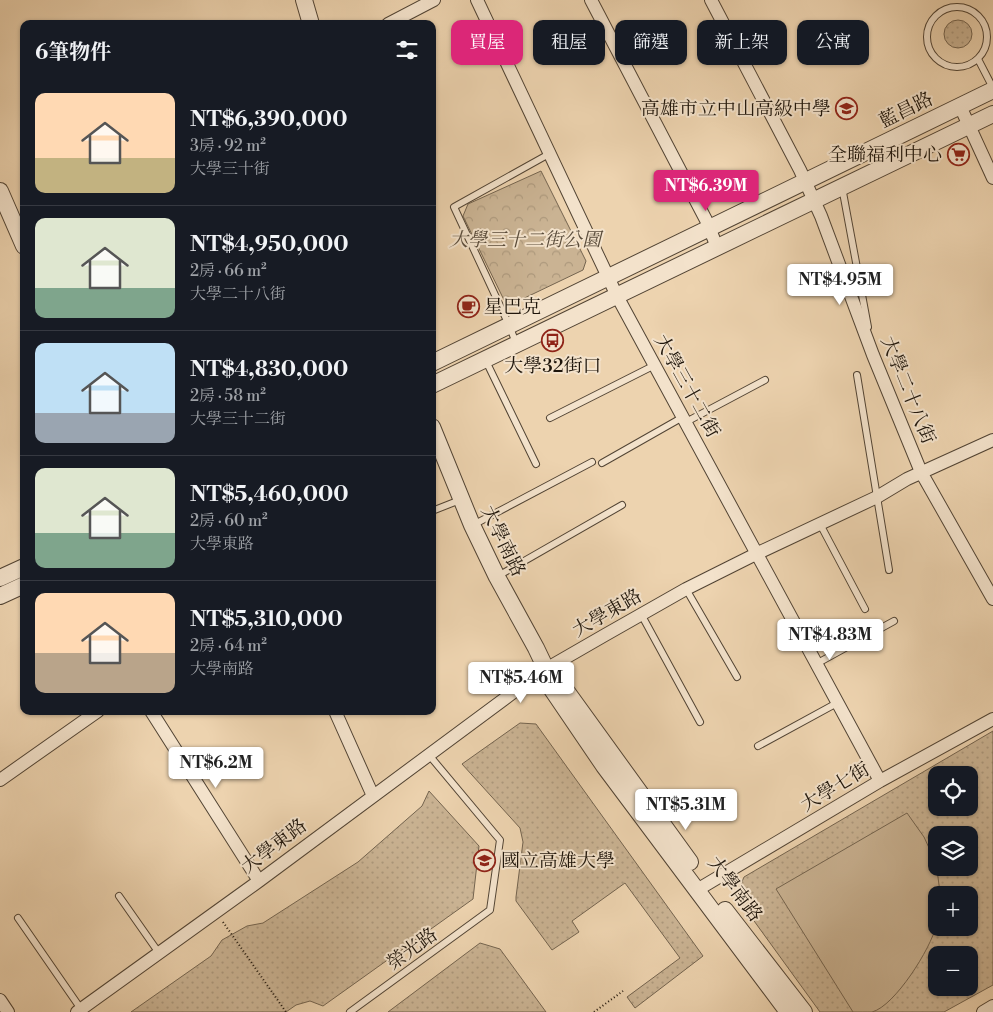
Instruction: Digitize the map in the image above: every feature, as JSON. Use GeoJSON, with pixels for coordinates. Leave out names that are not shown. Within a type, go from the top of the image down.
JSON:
{"type":"FeatureCollection","features":[{"type":"Feature","properties":{"kind":"street"},"geometry":{"type":"LineString","coordinates":[[304,0],[310,20]]}},
{"type":"Feature","properties":{"kind":"street"},"geometry":{"type":"LineString","coordinates":[[396,20],[434,0]]}},
{"type":"Feature","properties":{"kind":"street","name":"大學三十二街"},"geometry":{"type":"LineString","coordinates":[[477,0],[617,296],[880,781]]}},
{"type":"Feature","properties":{"kind":"street"},"geometry":{"type":"LineString","coordinates":[[591,0],[709,228],[717,247]]}},
{"type":"Feature","properties":{"kind":"street","name":"大學二十八街"},"geometry":{"type":"LineString","coordinates":[[711,0],[805,181],[921,472],[993,599]]}},
{"type":"Feature","properties":{"kind":"street","name":"藍昌路"},"geometry":{"type":"LineString","coordinates":[[436,361],[993,89]]}},
{"type":"Feature","properties":{"kind":"street"},"geometry":{"type":"LineString","coordinates":[[960,106],[993,178]]}},
{"type":"Feature","properties":{"kind":"street"},"geometry":{"type":"LineString","coordinates":[[436,383],[993,114]]}},
{"type":"Feature","properties":{"kind":"street"},"geometry":{"type":"LineString","coordinates":[[0,192],[20,237]]}},
{"type":"Feature","properties":{"kind":"street","name":"大學南路"},"geometry":{"type":"LineString","coordinates":[[436,437],[472,525],[546,670],[550,688],[604,766],[804,1012]]}},
{"type":"Feature","properties":{"kind":"street","name":"大學東路"},"geometry":{"type":"LineString","coordinates":[[78,1011],[546,670],[686,589],[877,497],[921,472],[993,440]]}},
{"type":"Feature","properties":{"kind":"street"},"geometry":{"type":"LineString","coordinates":[[0,578],[20,569]]}},
{"type":"Feature","properties":{"kind":"street"},"geometry":{"type":"LineString","coordinates":[[1,596],[20,587]]}},
{"type":"Feature","properties":{"kind":"street"},"geometry":{"type":"LineString","coordinates":[[0,780],[92,715]]}},
{"type":"Feature","properties":{"kind":"street"},"geometry":{"type":"LineString","coordinates":[[154,715],[258,881]]}},
{"type":"Feature","properties":{"kind":"street"},"geometry":{"type":"LineString","coordinates":[[337,715],[373,796]]}},
{"type":"Feature","properties":{"kind":"street","name":"大學七街"},"geometry":{"type":"LineString","coordinates":[[702,888],[880,781],[993,718]]}},
{"type":"Feature","properties":{"kind":"street","name":"大學南路"},"geometry":{"type":"LineString","coordinates":[[702,888],[788,1012]]}},
{"type":"Feature","properties":{"kind":"street"},"geometry":{"type":"LineString","coordinates":[[0,1000],[8,1012]]}},
{"type":"Feature","properties":{"kind":"street"},"geometry":{"type":"LineString","coordinates":[[983,1012],[993,1006]]}},
{"type":"Feature","properties":{"kind":"lane"},"geometry":{"type":"LineString","coordinates":[[948,9],[968,10],[976,14],[983,22],[987,41],[984,51],[978,59],[961,67],[942,63],[935,57],[928,39],[929,29],[933,20],[940,13],[948,9]]}},
{"type":"Feature","properties":{"kind":"lane"},"geometry":{"type":"LineString","coordinates":[[978,59],[993,89]]}},
{"type":"Feature","properties":{"kind":"lane"},"geometry":{"type":"LineString","coordinates":[[517,344],[510,325],[454,207],[549,154]]}},
{"type":"Feature","properties":{"kind":"lane"},"geometry":{"type":"LineString","coordinates":[[842,187],[873,355]]}},
{"type":"Feature","properties":{"kind":"lane"},"geometry":{"type":"LineString","coordinates":[[485,359],[536,464]]}},
{"type":"Feature","properties":{"kind":"lane"},"geometry":{"type":"LineString","coordinates":[[550,418],[655,365]]}},
{"type":"Feature","properties":{"kind":"lane"},"geometry":{"type":"LineString","coordinates":[[857,375],[889,570]]}},
{"type":"Feature","properties":{"kind":"lane"},"geometry":{"type":"LineString","coordinates":[[602,463],[765,380]]}},
{"type":"Feature","properties":{"kind":"lane"},"geometry":{"type":"LineString","coordinates":[[472,525],[592,462]]}},
{"type":"Feature","properties":{"kind":"lane"},"geometry":{"type":"LineString","coordinates":[[436,509],[461,500]]}},
{"type":"Feature","properties":{"kind":"lane"},"geometry":{"type":"LineString","coordinates":[[497,577],[622,505]]}},
{"type":"Feature","properties":{"kind":"lane"},"geometry":{"type":"LineString","coordinates":[[820,524],[865,609]]}},
{"type":"Feature","properties":{"kind":"lane"},"geometry":{"type":"LineString","coordinates":[[686,589],[736,677]]}},
{"type":"Feature","properties":{"kind":"lane"},"geometry":{"type":"LineString","coordinates":[[641,614],[700,722]]}},
{"type":"Feature","properties":{"kind":"lane"},"geometry":{"type":"LineString","coordinates":[[816,664],[894,621]]}},
{"type":"Feature","properties":{"kind":"lane"},"geometry":{"type":"LineString","coordinates":[[758,746],[837,702]]}},
{"type":"Feature","properties":{"kind":"lane","name":"榮光路"},"geometry":{"type":"LineString","coordinates":[[350,1012],[490,910],[500,840],[429,755]]}},
{"type":"Feature","properties":{"kind":"lane"},"geometry":{"type":"LineString","coordinates":[[119,896],[159,953]]}},
{"type":"Feature","properties":{"kind":"lane"},"geometry":{"type":"LineString","coordinates":[[18,918],[78,1011]]}},
{"type":"Feature","properties":{"kind":"path"},"geometry":{"type":"LineString","coordinates":[[216,912],[286,1012]]}},
{"type":"Feature","properties":{"kind":"path"},"geometry":{"type":"LineString","coordinates":[[594,1012],[623,991]]}},
{"type":"Feature","properties":{"kind":"green space"},"geometry":{"type":"Polygon","coordinates":[[[958,20],[968,24],[972,34],[968,44],[958,48],[948,44],[944,34],[948,24],[958,20]]]}},
{"type":"Feature","properties":{"kind":"green space","name":"大學三十二街公園"},"geometry":{"type":"Polygon","coordinates":[[[541,171],[586,261],[583,270],[512,304],[504,300],[463,216],[468,204],[541,171]]]}},
{"type":"Feature","properties":{"kind":"green space"},"geometry":{"type":"Polygon","coordinates":[[[520,723],[536,724],[703,956],[635,1008],[627,997],[680,958],[625,883],[572,921],[579,932],[552,950],[516,901],[523,842],[520,828],[462,764],[520,723]]]}},
{"type":"Feature","properties":{"kind":"green space"},"geometry":{"type":"Polygon","coordinates":[[[993,731],[993,985],[978,993],[978,946],[928,946],[928,996],[973,996],[944,1012],[820,1012],[736,896],[744,877],[928,769],[928,816],[978,816],[978,766],[933,766],[993,731]]]}},
{"type":"Feature","properties":{"kind":"green space"},"geometry":{"type":"Polygon","coordinates":[[[429,791],[479,846],[473,899],[323,1006],[310,1001],[296,1005],[286,1012],[131,1012],[211,956],[222,940],[247,926],[263,923],[358,862],[422,806],[429,791]]]}},
{"type":"Feature","properties":{"kind":"green space"},"geometry":{"type":"Polygon","coordinates":[[[907,813],[928,846],[928,876],[938,876],[939,886],[928,886],[928,936],[933,936],[911,975],[891,999],[872,1012],[853,1012],[776,889],[907,813]]]}},
{"type":"Feature","properties":{"kind":"green space"},"geometry":{"type":"Polygon","coordinates":[[[480,943],[500,949],[546,1012],[388,1012],[480,943]]]}},
{"type":"Feature","properties":{"kind":"place","name":"高雄市立中山高級中學"},"geometry":{"type":"Point","coordinates":[847,109]}},
{"type":"Feature","properties":{"kind":"place","name":"全聯福利中心"},"geometry":{"type":"Point","coordinates":[958,155]}},
{"type":"Feature","properties":{"kind":"place","name":"星巴克"},"geometry":{"type":"Point","coordinates":[468,307]}},
{"type":"Feature","properties":{"kind":"place","name":"大學32街口"},"geometry":{"type":"Point","coordinates":[553,340]}},
{"type":"Feature","properties":{"kind":"place","name":"國立高雄大學"},"geometry":{"type":"Point","coordinates":[485,861]}}]}
